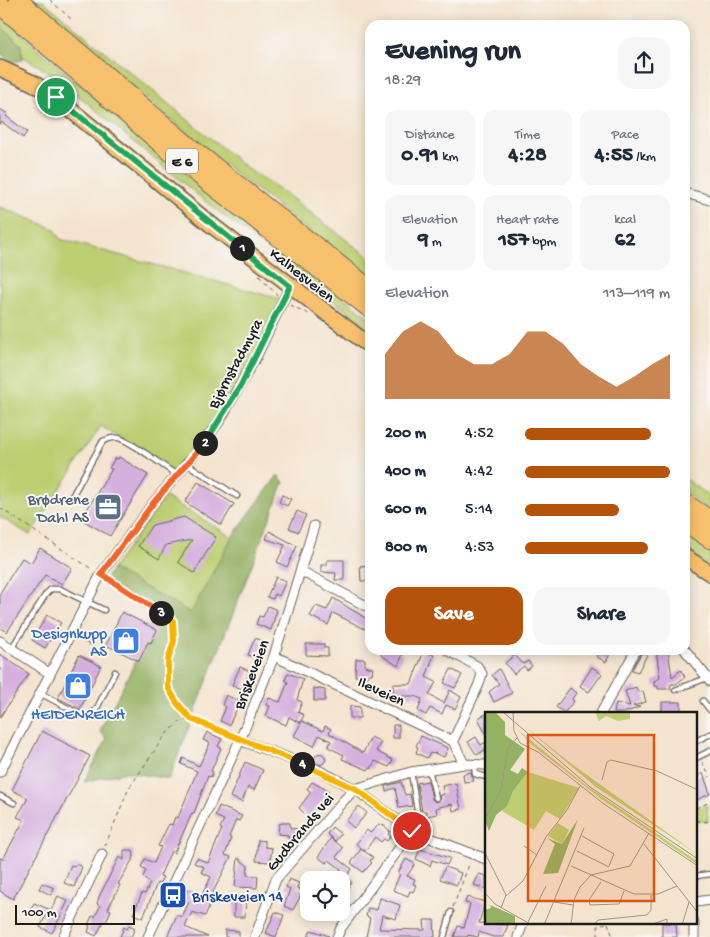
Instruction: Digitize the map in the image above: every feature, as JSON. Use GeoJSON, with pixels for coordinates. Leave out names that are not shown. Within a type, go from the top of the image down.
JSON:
{"type":"FeatureCollection","features":[{"type":"Feature","properties":{"kind":"highway","name":"E 6"},"geometry":{"type":"LineString","coordinates":[[18,0],[191,148],[365,285]]}},
{"type":"Feature","properties":{"kind":"highway","name":"E 6"},"geometry":{"type":"LineString","coordinates":[[0,5],[174,154],[365,305]]}},
{"type":"Feature","properties":{"kind":"highway"},"geometry":{"type":"LineString","coordinates":[[690,506],[710,520]]}},
{"type":"Feature","properties":{"kind":"highway"},"geometry":{"type":"LineString","coordinates":[[690,525],[710,538]]}},
{"type":"Feature","properties":{"kind":"main road","name":"Kalnesveien"},"geometry":{"type":"LineString","coordinates":[[0,68],[33,83],[56,97],[290,286],[365,342]]}},
{"type":"Feature","properties":{"kind":"main road"},"geometry":{"type":"LineString","coordinates":[[690,560],[710,573]]}},
{"type":"Feature","properties":{"kind":"street"},"geometry":{"type":"LineString","coordinates":[[690,194],[710,200]]}},
{"type":"Feature","properties":{"kind":"street","name":"Bjørnstadmyra"},"geometry":{"type":"LineString","coordinates":[[0,772],[101,574],[125,539],[219,422],[241,385],[290,286]]}},
{"type":"Feature","properties":{"kind":"street","name":"Briskeveien"},"geometry":{"type":"LineString","coordinates":[[148,937],[240,740],[274,656],[314,526]]}},
{"type":"Feature","properties":{"kind":"street"},"geometry":{"type":"LineString","coordinates":[[301,571],[365,605]]}},
{"type":"Feature","properties":{"kind":"street"},"geometry":{"type":"LineString","coordinates":[[0,641],[49,673]]}},
{"type":"Feature","properties":{"kind":"street"},"geometry":{"type":"LineString","coordinates":[[456,655],[477,666],[482,674],[480,684],[453,741],[469,764]]}},
{"type":"Feature","properties":{"kind":"street"},"geometry":{"type":"LineString","coordinates":[[603,712],[633,655]]}},
{"type":"Feature","properties":{"kind":"street"},"geometry":{"type":"LineString","coordinates":[[689,655],[709,680]]}},
{"type":"Feature","properties":{"kind":"street","name":"Ileveien"},"geometry":{"type":"LineString","coordinates":[[274,656],[453,741]]}},
{"type":"Feature","properties":{"kind":"street"},"geometry":{"type":"LineString","coordinates":[[240,740],[312,767],[356,789],[412,831],[485,859]]}},
{"type":"Feature","properties":{"kind":"street","name":"Gudbrands vei"},"geometry":{"type":"LineString","coordinates":[[255,937],[276,879],[344,800],[356,789],[411,772],[469,764],[485,765]]}},
{"type":"Feature","properties":{"kind":"street"},"geometry":{"type":"LineString","coordinates":[[337,937],[341,928],[412,831]]}},
{"type":"Feature","properties":{"kind":"street"},"geometry":{"type":"LineString","coordinates":[[63,937],[102,854]]}},
{"type":"Feature","properties":{"kind":"street"},"geometry":{"type":"LineString","coordinates":[[518,937],[523,924]]}},
{"type":"Feature","properties":{"kind":"street"},"geometry":{"type":"LineString","coordinates":[[694,924],[694,937]]}},
{"type":"Feature","properties":{"kind":"lane"},"geometry":{"type":"LineString","coordinates":[[71,498],[103,441],[111,438],[126,442],[177,475]]}},
{"type":"Feature","properties":{"kind":"lane"},"geometry":{"type":"LineString","coordinates":[[187,464],[237,496]]}},
{"type":"Feature","properties":{"kind":"lane"},"geometry":{"type":"LineString","coordinates":[[10,649],[49,590],[60,589],[104,610]]}},
{"type":"Feature","properties":{"kind":"lane"},"geometry":{"type":"LineString","coordinates":[[71,632],[91,642]]}},
{"type":"Feature","properties":{"kind":"lane"},"geometry":{"type":"LineString","coordinates":[[40,694],[77,712],[89,715],[96,710],[115,672]]}},
{"type":"Feature","properties":{"kind":"lane"},"geometry":{"type":"LineString","coordinates":[[675,690],[709,680]]}},
{"type":"Feature","properties":{"kind":"lane"},"geometry":{"type":"LineString","coordinates":[[702,700],[710,710]]}},
{"type":"Feature","properties":{"kind":"lane"},"geometry":{"type":"LineString","coordinates":[[698,740],[710,734]]}},
{"type":"Feature","properties":{"kind":"lane"},"geometry":{"type":"LineString","coordinates":[[698,757],[710,751]]}},
{"type":"Feature","properties":{"kind":"lane"},"geometry":{"type":"LineString","coordinates":[[469,764],[475,774],[485,777]]}},
{"type":"Feature","properties":{"kind":"lane"},"geometry":{"type":"LineString","coordinates":[[429,769],[436,798]]}},
{"type":"Feature","properties":{"kind":"lane"},"geometry":{"type":"LineString","coordinates":[[411,772],[418,817]]}},
{"type":"Feature","properties":{"kind":"lane"},"geometry":{"type":"LineString","coordinates":[[0,796],[14,803]]}},
{"type":"Feature","properties":{"kind":"lane"},"geometry":{"type":"LineString","coordinates":[[444,937],[451,912]]}},
{"type":"Feature","properties":{"kind":"path"},"geometry":{"type":"LineString","coordinates":[[50,0],[72,19]]}},
{"type":"Feature","properties":{"kind":"path"},"geometry":{"type":"LineString","coordinates":[[0,508],[26,527],[173,621],[174,641],[168,660],[168,687],[177,703],[191,719],[240,740]]}},
{"type":"Feature","properties":{"kind":"path"},"geometry":{"type":"LineString","coordinates":[[102,854],[129,788],[166,734],[180,722],[191,719]]}},
{"type":"Feature","properties":{"kind":"path"},"geometry":{"type":"LineString","coordinates":[[698,757],[710,777]]}},
{"type":"Feature","properties":{"kind":"path"},"geometry":{"type":"LineString","coordinates":[[698,807],[710,802]]}},
{"type":"Feature","properties":{"kind":"path"},"geometry":{"type":"LineString","coordinates":[[451,912],[472,854]]}},
{"type":"Feature","properties":{"kind":"path"},"geometry":{"type":"LineString","coordinates":[[598,937],[598,925],[602,924]]}},
{"type":"Feature","properties":{"kind":"path"},"geometry":{"type":"LineString","coordinates":[[607,924],[612,937]]}},
{"type":"Feature","properties":{"kind":"green space"},"geometry":{"type":"Polygon","coordinates":[[[31,0],[42,0],[249,170],[282,191],[365,254],[365,275],[221,162],[31,0]]]}},
{"type":"Feature","properties":{"kind":"green space"},"geometry":{"type":"Polygon","coordinates":[[[0,15],[154,149],[365,314],[365,325],[205,201],[55,76],[22,56],[21,45],[0,26],[0,15]]]}},
{"type":"Feature","properties":{"kind":"green space"},"geometry":{"type":"Polygon","coordinates":[[[0,26],[21,45],[23,60],[12,62],[0,53],[0,26]]]}},
{"type":"Feature","properties":{"kind":"green space"},"geometry":{"type":"Polygon","coordinates":[[[0,207],[55,229],[60,239],[284,300],[241,385],[177,475],[101,426],[30,535],[0,517],[0,207]]]}},
{"type":"Feature","properties":{"kind":"green space"},"geometry":{"type":"Polygon","coordinates":[[[278,475],[284,482],[169,779],[126,772],[84,782],[107,739],[100,731],[147,639],[152,614],[104,581],[112,569],[191,613],[232,537],[278,475]]]}},
{"type":"Feature","properties":{"kind":"green space"},"geometry":{"type":"Polygon","coordinates":[[[690,482],[710,496],[710,510],[690,496],[690,482]]]}},
{"type":"Feature","properties":{"kind":"green space"},"geometry":{"type":"Polygon","coordinates":[[[165,497],[232,537],[191,614],[112,569],[165,497]]]}},
{"type":"Feature","properties":{"kind":"green space"},"geometry":{"type":"Polygon","coordinates":[[[690,534],[710,548],[710,566],[690,552],[690,534]]]}},
{"type":"Feature","properties":{"kind":"green space"},"geometry":{"type":"Polygon","coordinates":[[[707,805],[708,821],[698,821],[698,808],[707,805]]]}},
{"type":"Feature","properties":{"kind":"building"},"geometry":{"type":"Polygon","coordinates":[[[0,109],[27,132],[23,138],[2,122],[0,125],[0,109]]]}},
{"type":"Feature","properties":{"kind":"building"},"geometry":{"type":"Polygon","coordinates":[[[119,457],[148,475],[110,536],[81,519],[112,469],[109,468],[115,458],[118,459],[119,457]]]}},
{"type":"Feature","properties":{"kind":"building"},"geometry":{"type":"Polygon","coordinates":[[[198,482],[234,504],[221,525],[185,502],[198,482]]]}},
{"type":"Feature","properties":{"kind":"building"},"geometry":{"type":"Polygon","coordinates":[[[282,495],[291,499],[287,506],[279,502],[282,495]]]}},
{"type":"Feature","properties":{"kind":"building"},"geometry":{"type":"Polygon","coordinates":[[[297,511],[306,515],[298,532],[289,528],[297,511]]]}},
{"type":"Feature","properties":{"kind":"building"},"geometry":{"type":"Polygon","coordinates":[[[184,517],[216,537],[194,573],[178,562],[192,540],[166,545],[159,559],[138,546],[152,525],[184,517]]]}},
{"type":"Feature","properties":{"kind":"building"},"geometry":{"type":"Polygon","coordinates":[[[269,531],[297,546],[287,567],[277,562],[285,545],[266,539],[269,531]]]}},
{"type":"Feature","properties":{"kind":"building"},"geometry":{"type":"Polygon","coordinates":[[[40,548],[72,568],[62,584],[45,575],[7,632],[0,628],[0,593],[22,558],[31,563],[40,548]]]}},
{"type":"Feature","properties":{"kind":"building"},"geometry":{"type":"Polygon","coordinates":[[[327,560],[344,560],[344,580],[335,580],[336,573],[321,572],[321,565],[327,565],[327,560]]]}},
{"type":"Feature","properties":{"kind":"building"},"geometry":{"type":"Polygon","coordinates":[[[360,566],[365,566],[365,581],[361,581],[360,566]]]}},
{"type":"Feature","properties":{"kind":"building"},"geometry":{"type":"Polygon","coordinates":[[[276,577],[286,581],[279,596],[275,594],[273,599],[267,597],[276,577]]]}},
{"type":"Feature","properties":{"kind":"building"},"geometry":{"type":"Polygon","coordinates":[[[333,598],[365,618],[365,629],[333,613],[328,625],[310,616],[316,606],[327,610],[333,598]]]}},
{"type":"Feature","properties":{"kind":"building"},"geometry":{"type":"Polygon","coordinates":[[[268,606],[277,610],[271,630],[256,624],[259,616],[263,617],[268,606]]]}},
{"type":"Feature","properties":{"kind":"building"},"geometry":{"type":"Polygon","coordinates":[[[122,612],[157,630],[151,643],[148,642],[139,661],[106,645],[122,612]]]}},
{"type":"Feature","properties":{"kind":"building"},"geometry":{"type":"Polygon","coordinates":[[[47,615],[61,623],[45,648],[32,640],[47,615]]]}},
{"type":"Feature","properties":{"kind":"building"},"geometry":{"type":"Polygon","coordinates":[[[255,638],[264,642],[256,658],[248,655],[255,638]]]}},
{"type":"Feature","properties":{"kind":"building"},"geometry":{"type":"Polygon","coordinates":[[[306,644],[324,644],[324,648],[328,648],[328,656],[306,655],[306,644]]]}},
{"type":"Feature","properties":{"kind":"building"},"geometry":{"type":"Polygon","coordinates":[[[0,654],[29,674],[0,717],[0,654]]]}},
{"type":"Feature","properties":{"kind":"building"},"geometry":{"type":"Polygon","coordinates":[[[79,655],[101,666],[80,709],[58,698],[79,655]]]}},
{"type":"Feature","properties":{"kind":"building"},"geometry":{"type":"Polygon","coordinates":[[[381,655],[403,655],[398,666],[381,655]]]}},
{"type":"Feature","properties":{"kind":"building"},"geometry":{"type":"Polygon","coordinates":[[[422,655],[434,655],[426,677],[436,682],[429,695],[444,703],[450,690],[461,697],[455,709],[446,705],[442,714],[430,708],[426,715],[418,711],[422,699],[414,696],[393,696],[393,684],[411,684],[422,655]]]}},
{"type":"Feature","properties":{"kind":"building"},"geometry":{"type":"Polygon","coordinates":[[[515,655],[523,664],[528,661],[532,666],[527,670],[524,666],[514,674],[505,663],[515,655]]]}},
{"type":"Feature","properties":{"kind":"building"},"geometry":{"type":"Polygon","coordinates":[[[598,655],[610,655],[606,662],[597,657],[598,655]]]}},
{"type":"Feature","properties":{"kind":"building"},"geometry":{"type":"Polygon","coordinates":[[[640,655],[647,655],[638,672],[632,670],[640,655]]]}},
{"type":"Feature","properties":{"kind":"building"},"geometry":{"type":"Polygon","coordinates":[[[657,655],[669,655],[672,677],[681,670],[685,677],[676,684],[671,684],[670,689],[658,689],[658,686],[654,686],[654,681],[660,678],[657,655]]]}},
{"type":"Feature","properties":{"kind":"building"},"geometry":{"type":"Polygon","coordinates":[[[356,659],[365,659],[365,666],[373,668],[372,674],[368,674],[368,677],[355,676],[356,659]]]}},
{"type":"Feature","properties":{"kind":"building"},"geometry":{"type":"Polygon","coordinates":[[[240,667],[250,671],[242,689],[232,685],[240,667]]]}},
{"type":"Feature","properties":{"kind":"building"},"geometry":{"type":"Polygon","coordinates":[[[592,667],[602,674],[589,692],[580,686],[592,667]]]}},
{"type":"Feature","properties":{"kind":"building"},"geometry":{"type":"Polygon","coordinates":[[[451,669],[462,675],[455,688],[444,683],[451,669]]]}},
{"type":"Feature","properties":{"kind":"building"},"geometry":{"type":"Polygon","coordinates":[[[499,669],[512,693],[494,702],[489,692],[499,684],[492,675],[499,669]]]}},
{"type":"Feature","properties":{"kind":"building"},"geometry":{"type":"Polygon","coordinates":[[[288,673],[303,679],[297,700],[302,702],[298,712],[304,715],[300,723],[289,717],[286,725],[266,716],[270,706],[266,705],[269,698],[280,702],[288,682],[285,680],[288,673]]]}},
{"type":"Feature","properties":{"kind":"building"},"geometry":{"type":"Polygon","coordinates":[[[636,687],[638,692],[643,691],[646,702],[633,706],[640,707],[627,712],[614,712],[616,703],[630,706],[625,691],[636,687]]]}},
{"type":"Feature","properties":{"kind":"building"},"geometry":{"type":"Polygon","coordinates":[[[314,688],[325,690],[325,701],[314,701],[314,688]]]}},
{"type":"Feature","properties":{"kind":"building"},"geometry":{"type":"Polygon","coordinates":[[[570,688],[576,693],[572,699],[574,701],[565,712],[556,707],[570,688]]]}},
{"type":"Feature","properties":{"kind":"building"},"geometry":{"type":"Polygon","coordinates":[[[226,695],[240,702],[229,725],[220,721],[226,707],[222,705],[226,695]]]}},
{"type":"Feature","properties":{"kind":"building"},"geometry":{"type":"Polygon","coordinates":[[[662,702],[681,702],[681,712],[662,712],[662,702]]]}},
{"type":"Feature","properties":{"kind":"building"},"geometry":{"type":"Polygon","coordinates":[[[350,706],[360,707],[360,718],[350,718],[350,706]]]}},
{"type":"Feature","properties":{"kind":"building"},"geometry":{"type":"Polygon","coordinates":[[[485,714],[485,733],[478,718],[485,714]]]}},
{"type":"Feature","properties":{"kind":"building"},"geometry":{"type":"Polygon","coordinates":[[[302,721],[323,731],[325,726],[331,729],[329,733],[363,753],[371,737],[381,742],[376,751],[393,760],[389,767],[375,761],[371,769],[369,768],[368,770],[342,759],[344,755],[328,747],[331,741],[319,735],[314,746],[294,736],[302,721]]]}},
{"type":"Feature","properties":{"kind":"building"},"geometry":{"type":"Polygon","coordinates":[[[393,725],[399,725],[399,738],[393,738],[393,725]]]}},
{"type":"Feature","properties":{"kind":"building"},"geometry":{"type":"Polygon","coordinates":[[[42,731],[90,756],[13,899],[0,891],[0,858],[3,859],[24,820],[17,817],[28,798],[12,790],[42,731]]]}},
{"type":"Feature","properties":{"kind":"building"},"geometry":{"type":"Polygon","coordinates":[[[207,732],[222,739],[218,746],[221,748],[211,771],[213,772],[211,777],[208,776],[194,813],[192,813],[174,853],[171,851],[160,876],[163,877],[159,884],[157,883],[143,918],[133,914],[142,893],[145,894],[150,883],[143,877],[146,870],[141,867],[145,859],[154,863],[161,847],[158,846],[169,824],[172,825],[175,817],[178,818],[197,771],[181,764],[183,758],[199,766],[210,743],[203,740],[207,732]]]}},
{"type":"Feature","properties":{"kind":"building"},"geometry":{"type":"Polygon","coordinates":[[[421,736],[448,748],[444,757],[430,753],[427,758],[416,753],[418,747],[416,746],[421,736]]]}},
{"type":"Feature","properties":{"kind":"building"},"geometry":{"type":"Polygon","coordinates":[[[476,737],[481,745],[485,743],[485,750],[477,755],[468,742],[476,737]]]}},
{"type":"Feature","properties":{"kind":"building"},"geometry":{"type":"Polygon","coordinates":[[[318,754],[322,754],[325,759],[324,763],[318,764],[315,761],[315,757],[318,754]]]}},
{"type":"Feature","properties":{"kind":"building"},"geometry":{"type":"Polygon","coordinates":[[[245,762],[263,770],[254,790],[248,787],[242,802],[230,797],[245,762]]]}},
{"type":"Feature","properties":{"kind":"building"},"geometry":{"type":"Polygon","coordinates":[[[471,772],[474,781],[464,782],[463,774],[471,772]]]}},
{"type":"Feature","properties":{"kind":"building"},"geometry":{"type":"Polygon","coordinates":[[[703,773],[710,794],[698,799],[698,776],[703,773]]]}},
{"type":"Feature","properties":{"kind":"building"},"geometry":{"type":"Polygon","coordinates":[[[428,781],[432,799],[435,802],[439,801],[440,795],[444,794],[442,786],[456,783],[461,809],[453,811],[452,804],[436,808],[437,814],[427,816],[426,811],[422,811],[417,783],[428,781]]]}},
{"type":"Feature","properties":{"kind":"building"},"geometry":{"type":"Polygon","coordinates":[[[312,782],[329,791],[309,818],[299,808],[311,792],[307,789],[312,782]]]}},
{"type":"Feature","properties":{"kind":"building"},"geometry":{"type":"Polygon","coordinates":[[[401,782],[405,795],[410,794],[412,806],[399,808],[395,788],[386,791],[385,786],[401,782]]]}},
{"type":"Feature","properties":{"kind":"building"},"geometry":{"type":"Polygon","coordinates":[[[219,806],[242,816],[239,821],[236,820],[229,837],[231,838],[225,855],[231,857],[212,894],[216,898],[213,903],[211,902],[205,916],[192,912],[185,927],[208,937],[167,937],[177,915],[182,917],[189,902],[183,900],[188,889],[202,895],[211,877],[201,872],[204,867],[194,863],[197,858],[208,863],[224,820],[215,816],[219,806]]]}},
{"type":"Feature","properties":{"kind":"building"},"geometry":{"type":"Polygon","coordinates":[[[359,806],[367,813],[354,828],[346,821],[359,806]]]}},
{"type":"Feature","properties":{"kind":"building"},"geometry":{"type":"Polygon","coordinates":[[[290,823],[290,828],[297,829],[296,839],[288,838],[288,835],[278,834],[279,824],[290,823]]]}},
{"type":"Feature","properties":{"kind":"building"},"geometry":{"type":"Polygon","coordinates":[[[381,823],[390,831],[388,834],[391,836],[387,841],[384,839],[381,842],[375,837],[365,851],[356,844],[367,830],[370,833],[381,823]]]}},
{"type":"Feature","properties":{"kind":"building"},"geometry":{"type":"Polygon","coordinates":[[[332,827],[341,834],[335,841],[327,834],[332,827]]]}},
{"type":"Feature","properties":{"kind":"building"},"geometry":{"type":"Polygon","coordinates":[[[331,838],[343,848],[336,857],[352,869],[350,872],[340,871],[341,869],[329,860],[326,863],[318,857],[331,838]]]}},
{"type":"Feature","properties":{"kind":"building"},"geometry":{"type":"Polygon","coordinates":[[[258,840],[265,841],[265,847],[272,848],[270,862],[256,861],[258,840]]]}},
{"type":"Feature","properties":{"kind":"building"},"geometry":{"type":"Polygon","coordinates":[[[361,849],[373,857],[370,861],[372,863],[363,872],[351,863],[361,849]]]}},
{"type":"Feature","properties":{"kind":"building"},"geometry":{"type":"Polygon","coordinates":[[[420,849],[450,858],[447,865],[432,860],[430,866],[416,859],[420,849]]]}},
{"type":"Feature","properties":{"kind":"building"},"geometry":{"type":"Polygon","coordinates":[[[124,850],[133,850],[134,857],[118,884],[120,885],[108,909],[111,910],[106,922],[104,921],[96,936],[88,932],[90,926],[88,925],[92,916],[95,917],[100,906],[97,904],[99,897],[119,857],[124,860],[124,850]]]}},
{"type":"Feature","properties":{"kind":"building"},"geometry":{"type":"Polygon","coordinates":[[[238,858],[248,866],[247,875],[258,876],[257,888],[235,887],[238,858]]]}},
{"type":"Feature","properties":{"kind":"building"},"geometry":{"type":"Polygon","coordinates":[[[406,859],[415,864],[407,876],[415,879],[413,884],[416,885],[413,892],[410,891],[408,896],[393,890],[400,874],[398,873],[406,859]]]}},
{"type":"Feature","properties":{"kind":"building"},"geometry":{"type":"Polygon","coordinates":[[[76,864],[82,867],[74,887],[64,883],[71,865],[75,866],[76,864]]]}},
{"type":"Feature","properties":{"kind":"building"},"geometry":{"type":"Polygon","coordinates":[[[445,867],[461,873],[457,885],[440,879],[445,867]]]}},
{"type":"Feature","properties":{"kind":"building"},"geometry":{"type":"Polygon","coordinates":[[[479,874],[485,876],[485,889],[474,885],[479,874]]]}},
{"type":"Feature","properties":{"kind":"building"},"geometry":{"type":"Polygon","coordinates":[[[289,879],[299,883],[297,888],[300,890],[300,897],[293,910],[284,906],[290,889],[286,887],[289,879]]]}},
{"type":"Feature","properties":{"kind":"building"},"geometry":{"type":"Polygon","coordinates":[[[42,883],[54,888],[51,895],[39,889],[42,883]]]}},
{"type":"Feature","properties":{"kind":"building"},"geometry":{"type":"Polygon","coordinates":[[[58,896],[68,901],[52,933],[40,927],[46,916],[31,910],[34,903],[51,910],[58,896]]]}},
{"type":"Feature","properties":{"kind":"building"},"geometry":{"type":"Polygon","coordinates":[[[467,897],[485,902],[479,923],[508,925],[503,937],[493,937],[479,932],[478,937],[468,935],[467,937],[454,937],[458,926],[464,928],[470,904],[465,903],[467,897]]]}},
{"type":"Feature","properties":{"kind":"building"},"geometry":{"type":"Polygon","coordinates":[[[380,898],[400,905],[396,919],[382,915],[379,929],[425,930],[424,920],[434,920],[435,937],[366,937],[370,918],[366,916],[368,908],[377,910],[380,898]]]}},
{"type":"Feature","properties":{"kind":"building"},"geometry":{"type":"Polygon","coordinates":[[[234,901],[246,901],[245,917],[234,917],[234,901]]]}},
{"type":"Feature","properties":{"kind":"building"},"geometry":{"type":"Polygon","coordinates":[[[275,912],[284,915],[276,937],[266,933],[275,912]]]}},
{"type":"Feature","properties":{"kind":"building"},"geometry":{"type":"Polygon","coordinates":[[[662,924],[676,924],[677,937],[662,937],[662,924]]]}},
{"type":"Feature","properties":{"kind":"building"},"geometry":{"type":"Polygon","coordinates":[[[129,925],[135,928],[131,937],[120,937],[124,927],[127,929],[129,925]]]}},
{"type":"Feature","properties":{"kind":"building"},"geometry":{"type":"Polygon","coordinates":[[[225,930],[239,931],[239,937],[225,937],[225,930]]]}},
{"type":"Feature","properties":{"kind":"building"},"geometry":{"type":"Polygon","coordinates":[[[311,930],[329,936],[329,937],[308,937],[311,930]]]}},
{"type":"Feature","properties":{"kind":"place","name":"Brødrene Dahl AS"},"geometry":{"type":"Point","coordinates":[108,507]}},
{"type":"Feature","properties":{"kind":"place","name":"Designkupp AS"},"geometry":{"type":"Point","coordinates":[126,641]}},
{"type":"Feature","properties":{"kind":"place","name":"HEIDENREICH"},"geometry":{"type":"Point","coordinates":[78,686]}},
{"type":"Feature","properties":{"kind":"place","name":"Briskeveien 14"},"geometry":{"type":"Point","coordinates":[173,895]}},
{"type":"Feature","properties":{"kind":"route"},"geometry":{"type":"LineString","coordinates":[[56,97],[209,223],[290,286],[256,357],[219,422],[190,462],[154,502],[125,539],[101,574],[173,621],[174,641],[168,660],[168,687],[177,703],[191,719],[312,767],[356,789],[412,831]]}}]}
